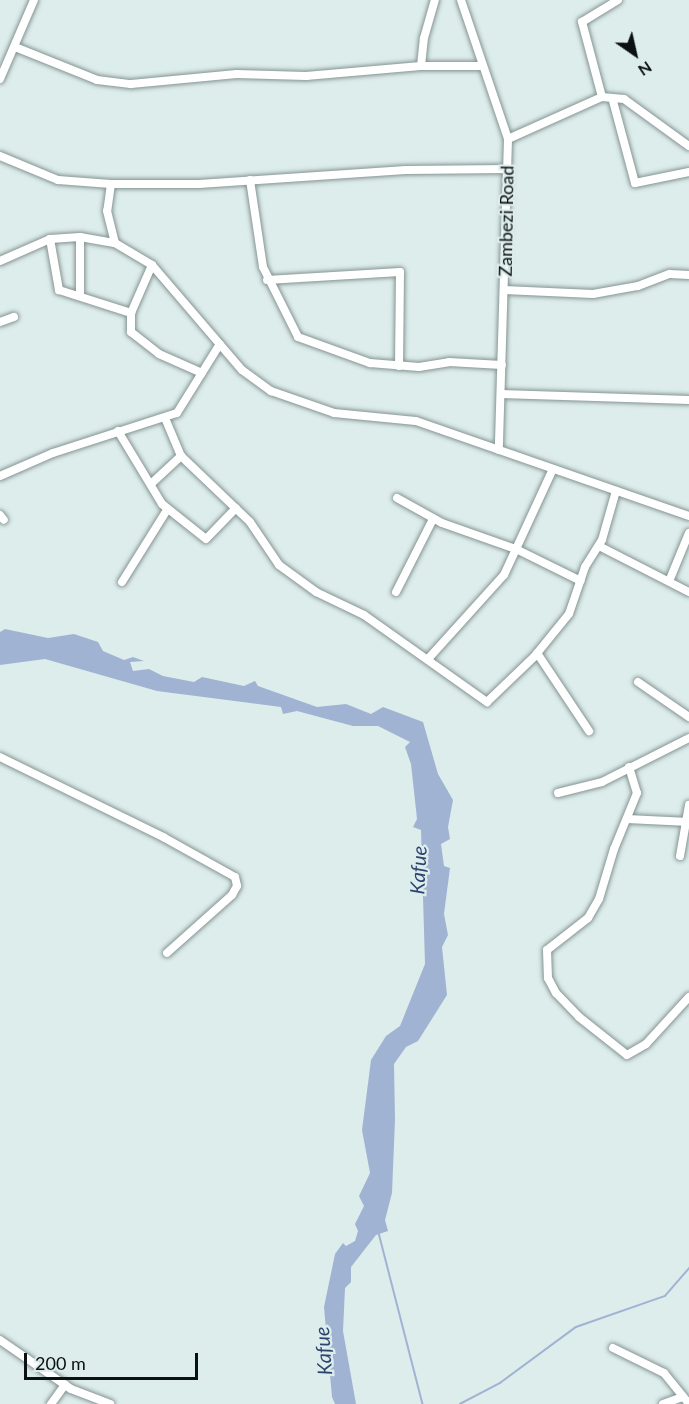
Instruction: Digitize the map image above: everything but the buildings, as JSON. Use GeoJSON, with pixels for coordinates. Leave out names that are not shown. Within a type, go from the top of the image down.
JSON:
{"type":"FeatureCollection","features":[{"type":"Feature","properties":{"kind":"street"},"geometry":{"type":"LineString","coordinates":[[0,79],[34,0]]}},
{"type":"Feature","properties":{"kind":"street"},"geometry":{"type":"LineString","coordinates":[[421,66],[424,38],[435,0]]}},
{"type":"Feature","properties":{"kind":"street","name":"Zambezi Road"},"geometry":{"type":"LineString","coordinates":[[461,0],[508,139],[499,450]]}},
{"type":"Feature","properties":{"kind":"street"},"geometry":{"type":"LineString","coordinates":[[602,97],[582,22],[618,0]]}},
{"type":"Feature","properties":{"kind":"street"},"geometry":{"type":"LineString","coordinates":[[15,46],[97,80],[130,84],[237,74],[306,76],[421,66],[482,66]]}},
{"type":"Feature","properties":{"kind":"street"},"geometry":{"type":"LineString","coordinates":[[508,139],[602,97],[613,101],[621,99],[634,105],[689,146]]}},
{"type":"Feature","properties":{"kind":"street"},"geometry":{"type":"LineString","coordinates":[[613,101],[635,183],[689,172]]}},
{"type":"Feature","properties":{"kind":"street"},"geometry":{"type":"LineString","coordinates":[[0,156],[58,180],[111,184],[507,169]]}},
{"type":"Feature","properties":{"kind":"street"},"geometry":{"type":"LineString","coordinates":[[250,180],[260,255],[267,280],[297,337],[347,358],[399,366],[432,367],[449,362],[502,365]]}},
{"type":"Feature","properties":{"kind":"street"},"geometry":{"type":"LineString","coordinates":[[111,184],[107,211],[115,243]]}},
{"type":"Feature","properties":{"kind":"street"},"geometry":{"type":"LineString","coordinates":[[80,294],[81,237]]}},
{"type":"Feature","properties":{"kind":"street"},"geometry":{"type":"LineString","coordinates":[[0,261],[50,239],[81,237],[115,243],[152,265],[250,378],[300,403],[343,415],[408,419],[689,516]]}},
{"type":"Feature","properties":{"kind":"street"},"geometry":{"type":"LineString","coordinates":[[50,239],[58,289],[80,294],[131,313]]}},
{"type":"Feature","properties":{"kind":"street"},"geometry":{"type":"LineString","coordinates":[[152,265],[131,313],[133,334],[159,354],[202,373]]}},
{"type":"Feature","properties":{"kind":"street"},"geometry":{"type":"LineString","coordinates":[[267,280],[341,273],[402,273],[399,366]]}},
{"type":"Feature","properties":{"kind":"street"},"geometry":{"type":"LineString","coordinates":[[504,290],[593,294],[638,286],[667,275],[689,275]]}},
{"type":"Feature","properties":{"kind":"street"},"geometry":{"type":"LineString","coordinates":[[0,322],[14,317]]}},
{"type":"Feature","properties":{"kind":"street"},"geometry":{"type":"LineString","coordinates":[[0,476],[118,431],[165,418],[184,406],[220,344]]}},
{"type":"Feature","properties":{"kind":"street"},"geometry":{"type":"LineString","coordinates":[[501,394],[689,400]]}},
{"type":"Feature","properties":{"kind":"street"},"geometry":{"type":"LineString","coordinates":[[165,418],[181,456],[254,527],[279,565],[298,580],[364,615],[489,702],[537,653],[569,614],[591,555],[599,546],[616,491]]}},
{"type":"Feature","properties":{"kind":"street"},"geometry":{"type":"LineString","coordinates":[[118,431],[167,510],[207,539],[236,508]]}},
{"type":"Feature","properties":{"kind":"street"},"geometry":{"type":"LineString","coordinates":[[152,483],[181,456]]}},
{"type":"Feature","properties":{"kind":"street"},"geometry":{"type":"LineString","coordinates":[[428,659],[501,580],[553,469]]}},
{"type":"Feature","properties":{"kind":"street"},"geometry":{"type":"LineString","coordinates":[[397,498],[433,519],[516,549],[581,581]]}},
{"type":"Feature","properties":{"kind":"street"},"geometry":{"type":"LineString","coordinates":[[122,582],[167,510]]}},
{"type":"Feature","properties":{"kind":"street"},"geometry":{"type":"LineString","coordinates":[[396,592],[433,519]]}},
{"type":"Feature","properties":{"kind":"street"},"geometry":{"type":"LineString","coordinates":[[670,579],[689,533]]}},
{"type":"Feature","properties":{"kind":"street"},"geometry":{"type":"LineString","coordinates":[[599,546],[670,579],[689,592]]}},
{"type":"Feature","properties":{"kind":"street"},"geometry":{"type":"LineString","coordinates":[[537,653],[589,730]]}},
{"type":"Feature","properties":{"kind":"street"},"geometry":{"type":"LineString","coordinates":[[638,682],[689,717]]}},
{"type":"Feature","properties":{"kind":"street"},"geometry":{"type":"LineString","coordinates":[[558,793],[602,782],[689,738]]}},
{"type":"Feature","properties":{"kind":"street"},"geometry":{"type":"LineString","coordinates":[[0,757],[163,837],[235,877],[237,886],[232,895],[167,953]]}},
{"type":"Feature","properties":{"kind":"street"},"geometry":{"type":"LineString","coordinates":[[629,767],[638,789],[593,912],[547,950],[548,978],[566,1004],[601,1038],[627,1055],[646,1044],[689,997]]}},
{"type":"Feature","properties":{"kind":"street"},"geometry":{"type":"LineString","coordinates":[[680,856],[689,805]]}},
{"type":"Feature","properties":{"kind":"street"},"geometry":{"type":"LineString","coordinates":[[627,819],[688,820]]}},
{"type":"Feature","properties":{"kind":"street"},"geometry":{"type":"LineString","coordinates":[[0,1340],[65,1385],[110,1404]]}},
{"type":"Feature","properties":{"kind":"street"},"geometry":{"type":"LineString","coordinates":[[613,1348],[660,1370],[688,1404]]}},
{"type":"Feature","properties":{"kind":"street"},"geometry":{"type":"LineString","coordinates":[[51,1404],[65,1385]]}},
{"type":"Feature","properties":{"kind":"street"},"geometry":{"type":"LineString","coordinates":[[663,1404],[682,1397]]}},
{"type":"Feature","properties":{"kind":"water"},"geometry":{"type":"Polygon","coordinates":[[[5,629],[48,638],[74,634],[98,642],[103,651],[124,660],[133,657],[144,661],[130,662],[133,671],[149,669],[163,676],[194,682],[202,677],[244,686],[255,681],[258,686],[317,707],[346,704],[371,714],[383,707],[423,722],[438,774],[453,800],[448,827],[450,839],[441,844],[444,866],[450,868],[444,914],[448,935],[442,947],[447,995],[418,1041],[406,1047],[394,1064],[395,1120],[392,1193],[385,1220],[388,1231],[376,1235],[351,1267],[351,1282],[345,1288],[343,1331],[356,1404],[335,1404],[332,1397],[324,1307],[335,1254],[343,1243],[346,1246],[355,1241],[358,1231],[355,1224],[364,1206],[359,1196],[370,1173],[362,1130],[371,1060],[386,1036],[400,1026],[425,964],[421,830],[413,827],[417,819],[411,764],[405,747],[410,742],[378,726],[353,726],[297,711],[283,714],[281,707],[157,691],[45,659],[0,665],[0,632],[5,629]]]}},
{"type":"Feature","properties":{"kind":"waterway"},"geometry":{"type":"LineString","coordinates":[[379,1233],[423,1404]]}},
{"type":"Feature","properties":{"kind":"waterway"},"geometry":{"type":"LineString","coordinates":[[460,1404],[500,1383],[576,1327],[665,1296],[689,1268]]}},
{"type":"Feature","properties":{"kind":"water label","name":"Kafue"},"geometry":{"type":"Point","coordinates":[418,870]}},
{"type":"Feature","properties":{"kind":"water label","name":"Kafue"},"geometry":{"type":"Point","coordinates":[323,1351]}}]}
